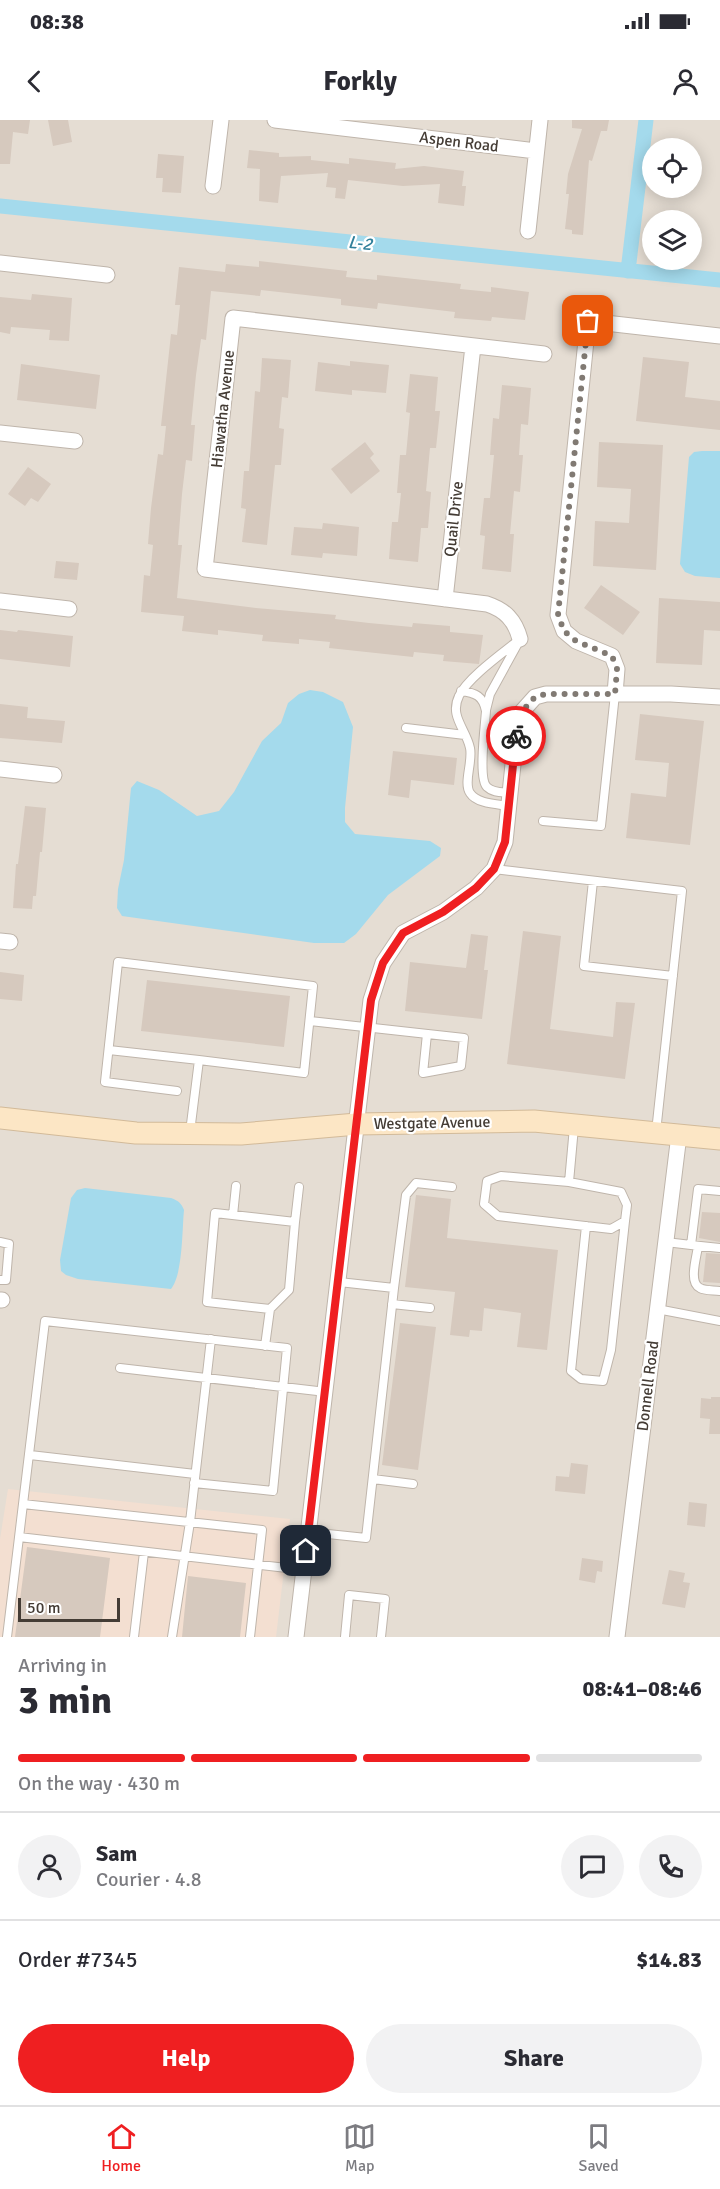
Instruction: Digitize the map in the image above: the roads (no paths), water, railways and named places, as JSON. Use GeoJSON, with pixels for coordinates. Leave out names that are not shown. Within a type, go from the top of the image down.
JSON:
{"type":"FeatureCollection","features":[{"type":"Feature","properties":{"kind":"street"},"geometry":{"type":"LineString","coordinates":[[213,186],[221,120]]}},
{"type":"Feature","properties":{"kind":"street","name":"Aspen Road"},"geometry":{"type":"LineString","coordinates":[[275,120],[536,151]]}},
{"type":"Feature","properties":{"kind":"street"},"geometry":{"type":"LineString","coordinates":[[528,231],[540,120]]}},
{"type":"Feature","properties":{"kind":"street"},"geometry":{"type":"LineString","coordinates":[[0,263],[107,275]]}},
{"type":"Feature","properties":{"kind":"street","name":"Hiawatha Avenue"},"geometry":{"type":"LineString","coordinates":[[445,599],[205,569],[233,318],[544,354]]}},
{"type":"Feature","properties":{"kind":"street"},"geometry":{"type":"LineString","coordinates":[[615,694],[617,669],[612,656],[576,641],[564,631],[558,615],[588,321],[720,336]]}},
{"type":"Feature","properties":{"kind":"street","name":"Quail Drive"},"geometry":{"type":"LineString","coordinates":[[445,599],[473,346]]}},
{"type":"Feature","properties":{"kind":"street"},"geometry":{"type":"LineString","coordinates":[[0,433],[75,441]]}},
{"type":"Feature","properties":{"kind":"street"},"geometry":{"type":"LineString","coordinates":[[445,599],[496,607],[512,620],[520,639]]}},
{"type":"Feature","properties":{"kind":"street"},"geometry":{"type":"LineString","coordinates":[[0,601],[69,609]]}},
{"type":"Feature","properties":{"kind":"street"},"geometry":{"type":"LineString","coordinates":[[296,1637],[371,1000],[383,963],[403,933],[443,912],[476,888],[494,869],[505,842],[518,716],[535,697],[546,694],[671,694],[720,697]]}},
{"type":"Feature","properties":{"kind":"street"},"geometry":{"type":"LineString","coordinates":[[0,769],[54,775]]}},
{"type":"Feature","properties":{"kind":"street","name":"Westgate Avenue"},"geometry":{"type":"LineString","coordinates":[[0,1118],[136,1133],[190,1134],[241,1134],[357,1124],[534,1121],[720,1139]]}},
{"type":"Feature","properties":{"kind":"street","name":"Donnell Road"},"geometry":{"type":"LineString","coordinates":[[617,1637],[679,1135]]}},
{"type":"Feature","properties":{"kind":"lane"},"geometry":{"type":"LineString","coordinates":[[510,799],[481,801],[469,793],[467,781],[471,756],[455,707],[461,691],[520,639]]}},
{"type":"Feature","properties":{"kind":"lane"},"geometry":{"type":"LineString","coordinates":[[510,799],[490,790],[484,783],[482,771],[486,711],[490,694],[520,639]]}},
{"type":"Feature","properties":{"kind":"lane"},"geometry":{"type":"LineString","coordinates":[[461,691],[481,697],[486,711]]}},
{"type":"Feature","properties":{"kind":"lane"},"geometry":{"type":"LineString","coordinates":[[543,821],[601,826],[615,694]]}},
{"type":"Feature","properties":{"kind":"lane"},"geometry":{"type":"LineString","coordinates":[[406,728],[465,735]]}},
{"type":"Feature","properties":{"kind":"lane"},"geometry":{"type":"LineString","coordinates":[[494,869],[682,891],[656,1133]]}},
{"type":"Feature","properties":{"kind":"lane"},"geometry":{"type":"LineString","coordinates":[[593,881],[584,966],[673,976]]}},
{"type":"Feature","properties":{"kind":"lane"},"geometry":{"type":"LineString","coordinates":[[109,1050],[304,1073],[313,986],[118,962],[105,1082],[177,1090]]}},
{"type":"Feature","properties":{"kind":"lane"},"geometry":{"type":"LineString","coordinates":[[310,1021],[464,1038],[461,1066],[423,1073],[427,1034]]}},
{"type":"Feature","properties":{"kind":"lane"},"geometry":{"type":"LineString","coordinates":[[190,1134],[199,1060]]}},
{"type":"Feature","properties":{"kind":"lane"},"geometry":{"type":"LineString","coordinates":[[569,1182],[574,1125]]}},
{"type":"Feature","properties":{"kind":"lane"},"geometry":{"type":"LineString","coordinates":[[586,1226],[571,1371],[581,1379],[603,1381],[611,1350],[627,1205],[621,1192],[569,1182],[501,1176],[487,1181],[484,1204],[498,1216],[586,1226],[611,1229],[625,1221]]}},
{"type":"Feature","properties":{"kind":"lane"},"geometry":{"type":"LineString","coordinates":[[309,1533],[366,1538],[406,1195],[416,1183],[452,1187]]}},
{"type":"Feature","properties":{"kind":"lane"},"geometry":{"type":"LineString","coordinates":[[233,1215],[236,1186]]}},
{"type":"Feature","properties":{"kind":"lane"},"geometry":{"type":"LineString","coordinates":[[265,1346],[270,1309],[289,1290],[299,1187]]}},
{"type":"Feature","properties":{"kind":"lane"},"geometry":{"type":"LineString","coordinates":[[720,1191],[698,1189],[694,1278],[700,1289],[720,1291]]}},
{"type":"Feature","properties":{"kind":"lane"},"geometry":{"type":"LineString","coordinates":[[270,1309],[207,1302],[215,1213],[295,1222]]}},
{"type":"Feature","properties":{"kind":"lane"},"geometry":{"type":"LineString","coordinates":[[0,1242],[9,1244],[6,1280],[0,1280]]}},
{"type":"Feature","properties":{"kind":"lane"},"geometry":{"type":"LineString","coordinates":[[666,1242],[720,1248]]}},
{"type":"Feature","properties":{"kind":"lane"},"geometry":{"type":"LineString","coordinates":[[339,1282],[394,1288]]}},
{"type":"Feature","properties":{"kind":"lane"},"geometry":{"type":"LineString","coordinates":[[392,1304],[430,1308]]}},
{"type":"Feature","properties":{"kind":"lane"},"geometry":{"type":"LineString","coordinates":[[657,1309],[720,1321]]}},
{"type":"Feature","properties":{"kind":"lane"},"geometry":{"type":"LineString","coordinates":[[7,1637],[45,1321],[287,1348],[273,1491],[30,1455]]}},
{"type":"Feature","properties":{"kind":"lane"},"geometry":{"type":"LineString","coordinates":[[172,1637],[190,1522],[211,1340]]}},
{"type":"Feature","properties":{"kind":"lane"},"geometry":{"type":"LineString","coordinates":[[120,1368],[326,1392]]}},
{"type":"Feature","properties":{"kind":"lane"},"geometry":{"type":"LineString","coordinates":[[373,1479],[413,1484]]}},
{"type":"Feature","properties":{"kind":"lane"},"geometry":{"type":"LineString","coordinates":[[23,1504],[262,1530],[250,1637]]}},
{"type":"Feature","properties":{"kind":"lane"},"geometry":{"type":"LineString","coordinates":[[19,1537],[304,1570]]}},
{"type":"Feature","properties":{"kind":"lane"},"geometry":{"type":"LineString","coordinates":[[134,1637],[144,1552]]}},
{"type":"Feature","properties":{"kind":"lane"},"geometry":{"type":"LineString","coordinates":[[345,1637],[349,1595],[386,1599],[381,1637]]}},
{"type":"Feature","properties":{"kind":"water"},"geometry":{"type":"Polygon","coordinates":[[[720,451],[720,578],[695,576],[685,572],[680,564],[689,457],[694,452],[720,451]]]}},
{"type":"Feature","properties":{"kind":"water"},"geometry":{"type":"Polygon","coordinates":[[[310,690],[323,692],[343,702],[353,727],[345,822],[355,834],[430,841],[441,848],[440,856],[388,895],[356,934],[344,943],[314,943],[122,916],[117,908],[118,889],[124,860],[131,788],[137,781],[159,790],[197,816],[219,811],[234,792],[262,741],[281,723],[288,703],[299,694],[310,690]]]}},
{"type":"Feature","properties":{"kind":"water"},"geometry":{"type":"Polygon","coordinates":[[[85,1188],[171,1198],[181,1204],[184,1210],[181,1251],[178,1273],[171,1289],[78,1279],[61,1271],[60,1260],[71,1198],[77,1190],[85,1188]]]}},
{"type":"Feature","properties":{"kind":"waterway"},"geometry":{"type":"LineString","coordinates":[[628,271],[646,120]]}},
{"type":"Feature","properties":{"kind":"waterway","name":"L-2"},"geometry":{"type":"LineString","coordinates":[[0,206],[720,280]]}}]}
